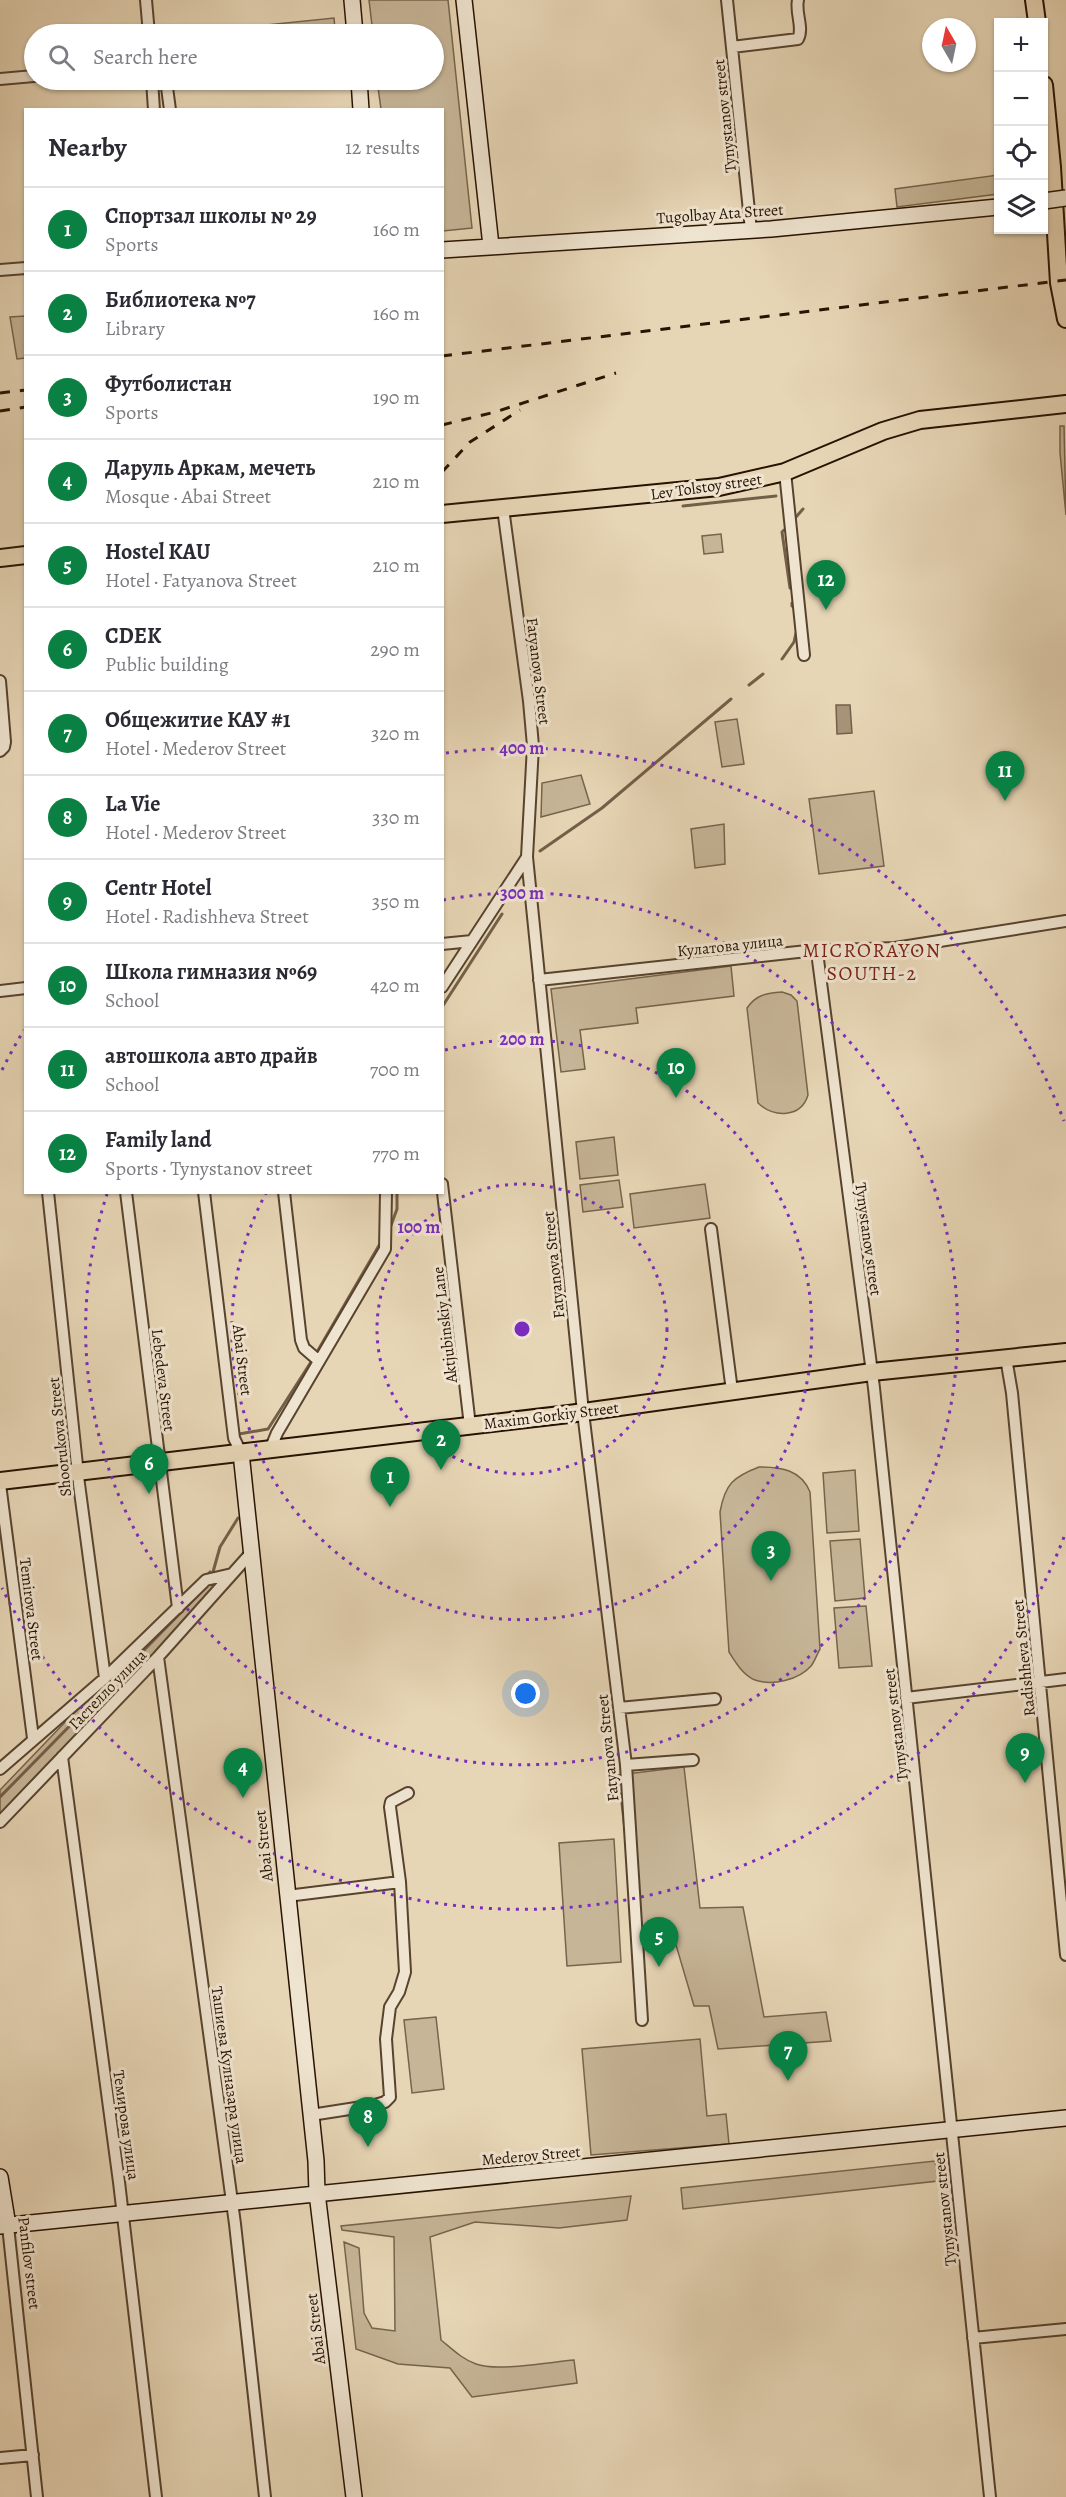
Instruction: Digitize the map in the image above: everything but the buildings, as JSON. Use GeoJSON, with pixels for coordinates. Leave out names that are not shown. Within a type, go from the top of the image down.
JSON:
{"type":"FeatureCollection","features":[{"type":"Feature","properties":{"kind":"main road"},"geometry":{"type":"LineString","coordinates":[[1034,0],[1036,18]]}},
{"type":"Feature","properties":{"kind":"main road"},"geometry":{"type":"LineString","coordinates":[[1048,126],[1059,283],[1066,319]]}},
{"type":"Feature","properties":{"kind":"main road"},"geometry":{"type":"LineString","coordinates":[[1052,167],[1066,250]]}},
{"type":"Feature","properties":{"kind":"main road","name":"Lev Tolstoy street"},"geometry":{"type":"LineString","coordinates":[[444,514],[719,487],[785,472],[883,431],[912,422],[1066,404]]}},
{"type":"Feature","properties":{"kind":"main road"},"geometry":{"type":"LineString","coordinates":[[0,558],[24,555]]}},
{"type":"Feature","properties":{"kind":"main road","name":"Maxim Gorkiy Street"},"geometry":{"type":"LineString","coordinates":[[0,1482],[584,1412],[872,1372],[1066,1352]]}},
{"type":"Feature","properties":{"kind":"street"},"geometry":{"type":"LineString","coordinates":[[146,0],[148,24]]}},
{"type":"Feature","properties":{"kind":"street"},"geometry":{"type":"LineString","coordinates":[[352,0],[354,24]]}},
{"type":"Feature","properties":{"kind":"street"},"geometry":{"type":"LineString","coordinates":[[464,0],[491,246]]}},
{"type":"Feature","properties":{"kind":"street","name":"Tynystanov street"},"geometry":{"type":"LineString","coordinates":[[727,0],[751,230]]}},
{"type":"Feature","properties":{"kind":"street"},"geometry":{"type":"LineString","coordinates":[[732,47],[798,39],[800,34],[798,0]]}},
{"type":"Feature","properties":{"kind":"street"},"geometry":{"type":"LineString","coordinates":[[0,80],[24,77]]}},
{"type":"Feature","properties":{"kind":"street"},"geometry":{"type":"LineString","coordinates":[[153,90],[154,108]]}},
{"type":"Feature","properties":{"kind":"street"},"geometry":{"type":"LineString","coordinates":[[167,90],[170,108]]}},
{"type":"Feature","properties":{"kind":"street"},"geometry":{"type":"LineString","coordinates":[[360,90],[362,108]]}},
{"type":"Feature","properties":{"kind":"street"},"geometry":{"type":"LineString","coordinates":[[1048,200],[1066,198]]}},
{"type":"Feature","properties":{"kind":"street","name":"Tugolbay Ata Street"},"geometry":{"type":"LineString","coordinates":[[444,250],[751,230],[994,207]]}},
{"type":"Feature","properties":{"kind":"street"},"geometry":{"type":"LineString","coordinates":[[0,270],[24,268]]}},
{"type":"Feature","properties":{"kind":"street"},"geometry":{"type":"LineString","coordinates":[[785,472],[804,655]]}},
{"type":"Feature","properties":{"kind":"street","name":"Fatyanova Street"},"geometry":{"type":"LineString","coordinates":[[503,508],[533,746],[527,857],[584,1412],[626,1765],[642,2020]]}},
{"type":"Feature","properties":{"kind":"street"},"geometry":{"type":"LineString","coordinates":[[0,681],[5,742],[0,751]]}},
{"type":"Feature","properties":{"kind":"street"},"geometry":{"type":"LineString","coordinates":[[444,984],[527,857]]}},
{"type":"Feature","properties":{"kind":"street","name":"Кулатова улица"},"geometry":{"type":"LineString","coordinates":[[539,980],[817,952],[895,948],[1066,921]]}},
{"type":"Feature","properties":{"kind":"street"},"geometry":{"type":"LineString","coordinates":[[444,944],[472,941]]}},
{"type":"Feature","properties":{"kind":"street","name":"Tynystanov street"},"geometry":{"type":"LineString","coordinates":[[817,952],[872,1372],[990,2497]]}},
{"type":"Feature","properties":{"kind":"street"},"geometry":{"type":"LineString","coordinates":[[0,991],[24,988]]}},
{"type":"Feature","properties":{"kind":"street","name":"Shoorukova Street"},"geometry":{"type":"LineString","coordinates":[[48,1194],[78,1472],[105,1678]]}},
{"type":"Feature","properties":{"kind":"street","name":"Lebedeva Street"},"geometry":{"type":"LineString","coordinates":[[126,1194],[178,1608]]}},
{"type":"Feature","properties":{"kind":"street","name":"Abai Street"},"geometry":{"type":"LineString","coordinates":[[204,1194],[234,1433],[241,1453],[311,2115],[317,2193],[354,2497]]}},
{"type":"Feature","properties":{"kind":"street"},"geometry":{"type":"LineString","coordinates":[[284,1194],[301,1340],[304,1348],[319,1361]]}},
{"type":"Feature","properties":{"kind":"street"},"geometry":{"type":"LineString","coordinates":[[270,1450],[277,1433],[385,1249],[386,1194]]}},
{"type":"Feature","properties":{"kind":"street","name":"Aktjubinskiy Lane"},"geometry":{"type":"LineString","coordinates":[[443,1194],[471,1426]]}},
{"type":"Feature","properties":{"kind":"street"},"geometry":{"type":"LineString","coordinates":[[711,1228],[732,1391]]}},
{"type":"Feature","properties":{"kind":"street","name":"Radishheva Street"},"geometry":{"type":"LineString","coordinates":[[1006,1358],[1012,1393],[1066,1955]]}},
{"type":"Feature","properties":{"kind":"street","name":"Temirova Street"},"geometry":{"type":"LineString","coordinates":[[0,1482],[33,1738]]}},
{"type":"Feature","properties":{"kind":"street","name":"Гастелло улица"},"geometry":{"type":"LineString","coordinates":[[0,1822],[158,1658],[251,1553]]}},
{"type":"Feature","properties":{"kind":"street","name":"Гастелло улица"},"geometry":{"type":"LineString","coordinates":[[0,1769],[33,1738],[105,1678],[206,1580],[232,1574]]}},
{"type":"Feature","properties":{"kind":"street","name":"Ташиева Кулназара улица"},"geometry":{"type":"LineString","coordinates":[[158,1658],[232,2202],[266,2497]]}},
{"type":"Feature","properties":{"kind":"street"},"geometry":{"type":"LineString","coordinates":[[906,1698],[1066,1679]]}},
{"type":"Feature","properties":{"kind":"street"},"geometry":{"type":"LineString","coordinates":[[619,1708],[715,1699]]}},
{"type":"Feature","properties":{"kind":"street","name":"Темирова улица"},"geometry":{"type":"LineString","coordinates":[[62,1757],[122,2214],[156,2497]]}},
{"type":"Feature","properties":{"kind":"street"},"geometry":{"type":"LineString","coordinates":[[626,1765],[693,1760]]}},
{"type":"Feature","properties":{"kind":"street"},"geometry":{"type":"LineString","coordinates":[[311,2115],[375,2105],[385,2102],[390,2097],[386,2038],[390,2007],[399,1992],[405,1972],[400,1882],[390,1807],[391,1802],[408,1793]]}},
{"type":"Feature","properties":{"kind":"street"},"geometry":{"type":"LineString","coordinates":[[287,1896],[400,1882]]}},
{"type":"Feature","properties":{"kind":"street","name":"Mederov Street"},"geometry":{"type":"LineString","coordinates":[[4,2226],[1066,2118]]}},
{"type":"Feature","properties":{"kind":"street","name":"Panfilov street"},"geometry":{"type":"LineString","coordinates":[[0,2177],[37,2497]]}},
{"type":"Feature","properties":{"kind":"street"},"geometry":{"type":"LineString","coordinates":[[973,2338],[1066,2329]]}},
{"type":"Feature","properties":{"kind":"street"},"geometry":{"type":"LineString","coordinates":[[0,2458],[33,2455]]}},
{"type":"Feature","properties":{"kind":"shaded area"},"geometry":{"type":"Polygon","coordinates":[[[369,0],[448,0],[472,228],[444,231],[444,108],[381,108],[378,90],[444,90],[444,24],[372,24],[369,0]]]}},
{"type":"Feature","properties":{"kind":"shaded area"},"geometry":{"type":"Polygon","coordinates":[[[334,18],[335,24],[276,24],[334,18]]]}},
{"type":"Feature","properties":{"kind":"shaded area"},"geometry":{"type":"Polygon","coordinates":[[[994,176],[994,195],[897,207],[895,189],[994,176]]]}},
{"type":"Feature","properties":{"kind":"shaded area"},"geometry":{"type":"Polygon","coordinates":[[[24,316],[24,358],[17,359],[10,317],[24,316]]]}},
{"type":"Feature","properties":{"kind":"shaded area"},"geometry":{"type":"Polygon","coordinates":[[[1060,426],[1064,426],[1066,515],[1060,453],[1060,426]]]}},
{"type":"Feature","properties":{"kind":"shaded area"},"geometry":{"type":"Polygon","coordinates":[[[721,534],[723,552],[704,554],[702,536],[721,534]]]}},
{"type":"Feature","properties":{"kind":"shaded area"},"geometry":{"type":"Polygon","coordinates":[[[836,705],[850,705],[852,733],[837,734],[836,705]]]}},
{"type":"Feature","properties":{"kind":"shaded area"},"geometry":{"type":"Polygon","coordinates":[[[737,719],[744,764],[722,767],[715,722],[737,719]]]}},
{"type":"Feature","properties":{"kind":"shaded area"},"geometry":{"type":"Polygon","coordinates":[[[581,775],[590,804],[541,817],[542,783],[581,775]]]}},
{"type":"Feature","properties":{"kind":"shaded area"},"geometry":{"type":"Polygon","coordinates":[[[874,791],[884,866],[819,874],[809,799],[874,791]]]}},
{"type":"Feature","properties":{"kind":"shaded area"},"geometry":{"type":"Polygon","coordinates":[[[724,824],[725,864],[695,868],[691,829],[724,824]]]}},
{"type":"Feature","properties":{"kind":"shaded area"},"geometry":{"type":"Polygon","coordinates":[[[731,966],[734,996],[636,1008],[638,1023],[580,1030],[585,1069],[561,1072],[551,989],[731,966]]]}},
{"type":"Feature","properties":{"kind":"shaded area"},"geometry":{"type":"Polygon","coordinates":[[[782,992],[791,995],[797,1001],[808,1095],[799,1108],[786,1113],[772,1111],[758,1103],[747,1008],[754,1000],[762,996],[782,992]]]}},
{"type":"Feature","properties":{"kind":"shaded area"},"geometry":{"type":"Polygon","coordinates":[[[614,1137],[618,1175],[580,1179],[576,1142],[614,1137]]]}},
{"type":"Feature","properties":{"kind":"shaded area"},"geometry":{"type":"Polygon","coordinates":[[[619,1180],[623,1207],[583,1212],[580,1185],[619,1180]]]}},
{"type":"Feature","properties":{"kind":"shaded area"},"geometry":{"type":"Polygon","coordinates":[[[705,1184],[710,1218],[634,1228],[630,1194],[705,1184]]]}},
{"type":"Feature","properties":{"kind":"shaded area"},"geometry":{"type":"Polygon","coordinates":[[[759,1467],[790,1471],[801,1479],[810,1492],[820,1649],[806,1671],[785,1681],[777,1682],[762,1682],[751,1678],[740,1668],[729,1652],[720,1512],[725,1495],[732,1483],[743,1474],[759,1467]]]}},
{"type":"Feature","properties":{"kind":"shaded area"},"geometry":{"type":"Polygon","coordinates":[[[855,1470],[859,1531],[827,1533],[823,1473],[855,1470]]]}},
{"type":"Feature","properties":{"kind":"shaded area"},"geometry":{"type":"Polygon","coordinates":[[[860,1539],[865,1598],[835,1601],[830,1541],[860,1539]]]}},
{"type":"Feature","properties":{"kind":"shaded area"},"geometry":{"type":"Polygon","coordinates":[[[210,1571],[223,1583],[0,1815],[0,1790],[210,1571]]]}},
{"type":"Feature","properties":{"kind":"shaded area"},"geometry":{"type":"Polygon","coordinates":[[[866,1606],[872,1666],[839,1668],[834,1608],[866,1606]]]}},
{"type":"Feature","properties":{"kind":"shaded area"},"geometry":{"type":"Polygon","coordinates":[[[684,1767],[700,1908],[743,1907],[764,2017],[826,2012],[831,2041],[718,2049],[709,2006],[694,2006],[671,1928],[636,1932],[618,1775],[684,1767]]]}},
{"type":"Feature","properties":{"kind":"shaded area"},"geometry":{"type":"Polygon","coordinates":[[[614,1839],[621,1962],[567,1966],[559,1843],[614,1839]]]}},
{"type":"Feature","properties":{"kind":"shaded area"},"geometry":{"type":"Polygon","coordinates":[[[436,2017],[444,2089],[412,2093],[404,2020],[436,2017]]]}},
{"type":"Feature","properties":{"kind":"shaded area"},"geometry":{"type":"Polygon","coordinates":[[[700,2039],[707,2116],[726,2114],[729,2144],[591,2155],[582,2049],[700,2039]]]}},
{"type":"Feature","properties":{"kind":"shaded area"},"geometry":{"type":"Polygon","coordinates":[[[935,2161],[938,2181],[683,2209],[681,2188],[935,2161]]]}},
{"type":"Feature","properties":{"kind":"shaded area"},"geometry":{"type":"Polygon","coordinates":[[[631,2196],[627,2220],[559,2228],[475,2222],[430,2237],[441,2340],[457,2354],[485,2366],[510,2367],[574,2360],[577,2383],[472,2397],[450,2368],[398,2364],[356,2349],[344,2242],[359,2248],[364,2313],[372,2328],[395,2331],[394,2237],[342,2230],[341,2226],[631,2196]]]}},
{"type":"Feature","properties":{"kind":"waterway"},"geometry":{"type":"LineString","coordinates":[[683,506],[776,496]]}},
{"type":"Feature","properties":{"kind":"waterway"},"geometry":{"type":"LineString","coordinates":[[796,517],[803,509]]}},
{"type":"Feature","properties":{"kind":"waterway"},"geometry":{"type":"LineString","coordinates":[[784,530],[782,532],[790,588]]}},
{"type":"Feature","properties":{"kind":"waterway"},"geometry":{"type":"LineString","coordinates":[[782,659],[794,642],[796,633]]}},
{"type":"Feature","properties":{"kind":"waterway"},"geometry":{"type":"LineString","coordinates":[[749,685],[763,674]]}},
{"type":"Feature","properties":{"kind":"waterway"},"geometry":{"type":"LineString","coordinates":[[540,851],[602,808],[731,699]]}},
{"type":"Feature","properties":{"kind":"waterway"},"geometry":{"type":"LineString","coordinates":[[444,1004],[502,914]]}},
{"type":"Feature","properties":{"kind":"waterway"},"geometry":{"type":"LineString","coordinates":[[390,1228],[397,1209],[397,1194]]}},
{"type":"Feature","properties":{"kind":"waterway"},"geometry":{"type":"LineString","coordinates":[[317,1352],[381,1242]]}},
{"type":"Feature","properties":{"kind":"waterway"},"geometry":{"type":"LineString","coordinates":[[239,1434],[268,1429],[311,1362]]}},
{"type":"Feature","properties":{"kind":"waterway"},"geometry":{"type":"LineString","coordinates":[[213,1572],[220,1547],[238,1518]]}},
{"type":"Feature","properties":{"kind":"waterway"},"geometry":{"type":"LineString","coordinates":[[0,1797],[198,1595]]}},
{"type":"Feature","properties":{"kind":"railway"},"geometry":{"type":"LineString","coordinates":[[444,356],[1066,280]]}},
{"type":"Feature","properties":{"kind":"railway"},"geometry":{"type":"LineString","coordinates":[[444,425],[495,412],[616,373]]}},
{"type":"Feature","properties":{"kind":"railway"},"geometry":{"type":"LineString","coordinates":[[0,393],[24,390]]}},
{"type":"Feature","properties":{"kind":"railway"},"geometry":{"type":"LineString","coordinates":[[0,411],[24,407]]}},
{"type":"Feature","properties":{"kind":"railway"},"geometry":{"type":"LineString","coordinates":[[444,470],[470,442],[520,410]]}},
{"type":"Feature","properties":{"kind":"place","name":"Family land"},"geometry":{"type":"Point","coordinates":[826,610]}},
{"type":"Feature","properties":{"kind":"place","name":"автошкола авто драйв"},"geometry":{"type":"Point","coordinates":[1005,801]}},
{"type":"Feature","properties":{"kind":"place","name":"Школа гимназия №69"},"geometry":{"type":"Point","coordinates":[676,1098]}},
{"type":"Feature","properties":{"kind":"place","name":"Библиотека №7"},"geometry":{"type":"Point","coordinates":[441,1470]}},
{"type":"Feature","properties":{"kind":"place","name":"CDEK"},"geometry":{"type":"Point","coordinates":[149,1494]}},
{"type":"Feature","properties":{"kind":"place","name":"Спортзал школы № 29"},"geometry":{"type":"Point","coordinates":[390,1507]}},
{"type":"Feature","properties":{"kind":"place","name":"Футболистан"},"geometry":{"type":"Point","coordinates":[771,1581]}},
{"type":"Feature","properties":{"kind":"place","name":"Centr Hotel"},"geometry":{"type":"Point","coordinates":[1025,1783]}},
{"type":"Feature","properties":{"kind":"place","name":"Даруль Аркам, мечеть"},"geometry":{"type":"Point","coordinates":[243,1798]}},
{"type":"Feature","properties":{"kind":"place","name":"Hostel KAU"},"geometry":{"type":"Point","coordinates":[659,1967]}},
{"type":"Feature","properties":{"kind":"place","name":"Общежитие КАУ #1"},"geometry":{"type":"Point","coordinates":[788,2081]}},
{"type":"Feature","properties":{"kind":"place","name":"La Vie"},"geometry":{"type":"Point","coordinates":[368,2147]}},
{"type":"Feature","properties":{"kind":"district","name":"MICRORAYON SOUTH-2"},"geometry":{"type":"Point","coordinates":[872,962]}}]}
